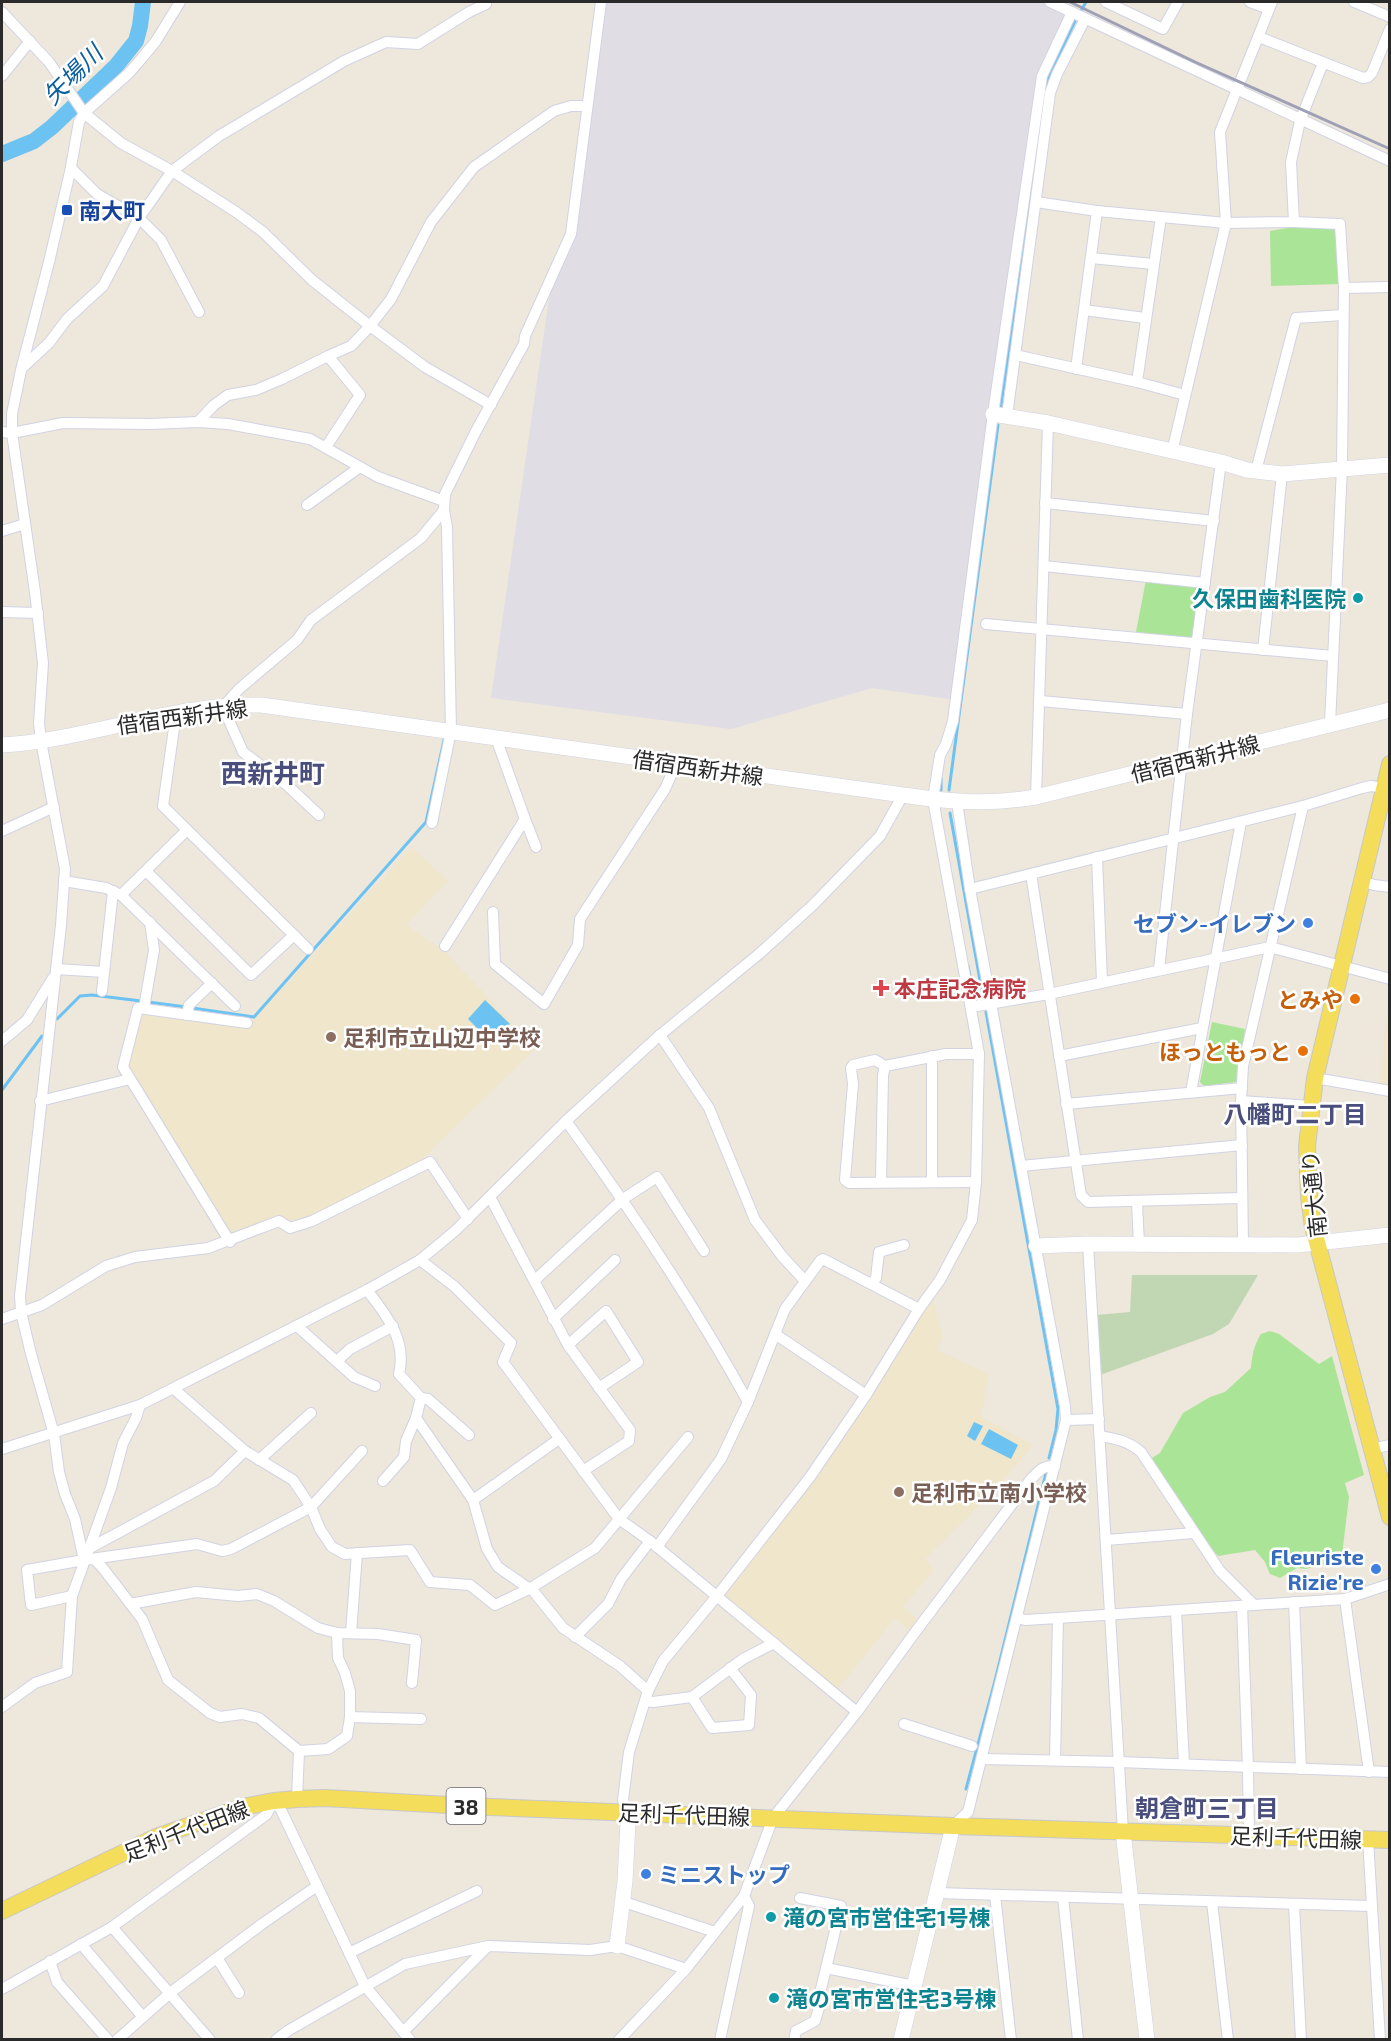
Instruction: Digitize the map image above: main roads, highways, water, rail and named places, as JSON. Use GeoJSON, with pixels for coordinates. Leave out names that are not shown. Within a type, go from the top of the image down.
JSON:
{"type":"FeatureCollection","features":[{"type":"Feature","properties":{"kind":"main road"},"geometry":{"type":"LineString","coordinates":[[1000,415],[1048,423],[1256,471],[1282,474],[1389,465]]}},
{"type":"Feature","properties":{"kind":"main road","name":"借宿西新井線"},"geometry":{"type":"LineString","coordinates":[[2,745],[41,741],[223,707],[274,706],[957,802],[1036,797],[1389,710]]}},
{"type":"Feature","properties":{"kind":"main road","name":"南大通り"},"geometry":{"type":"LineString","coordinates":[[1389,764],[1315,1078],[1307,1146],[1313,1227],[1389,1516]]}},
{"type":"Feature","properties":{"kind":"main road"},"geometry":{"type":"LineString","coordinates":[[1036,1246],[1317,1244],[1389,1235]]}},
{"type":"Feature","properties":{"kind":"main road","name":"足利千代田線"},"geometry":{"type":"LineString","coordinates":[[2,1911],[156,1837],[221,1813],[274,1801],[297,1799],[325,1798],[456,1806],[953,1826],[1389,1840]]}},
{"type":"Feature","properties":{"kind":"main road"},"geometry":{"type":"LineString","coordinates":[[617,1946],[624,1902],[628,1823],[626,1812]]}},
{"type":"Feature","properties":{"kind":"main road"},"geometry":{"type":"LineString","coordinates":[[901,2040],[953,1826]]}},
{"type":"Feature","properties":{"kind":"main road"},"geometry":{"type":"LineString","coordinates":[[1123,1832],[1147,2040]]}},
{"type":"Feature","properties":{"kind":"water"},"geometry":{"type":"Polygon","coordinates":[[[485,1000],[510,1024],[492,1043],[468,1019],[485,1000]]]}},
{"type":"Feature","properties":{"kind":"water"},"geometry":{"type":"Polygon","coordinates":[[[974,1422],[983,1426],[975,1441],[967,1436],[974,1422]]]}},
{"type":"Feature","properties":{"kind":"water"},"geometry":{"type":"Polygon","coordinates":[[[989,1429],[1018,1445],[1011,1459],[981,1444],[989,1429]]]}},
{"type":"Feature","properties":{"kind":"waterway","name":"矢場川"},"geometry":{"type":"LineString","coordinates":[[2,154],[34,141],[52,127],[116,66],[136,41],[143,2]]}},
{"type":"Feature","properties":{"kind":"waterway"},"geometry":{"type":"LineString","coordinates":[[1081,11],[1086,2]]}},
{"type":"Feature","properties":{"kind":"waterway"},"geometry":{"type":"LineString","coordinates":[[1046,91],[1047,80],[1075,21]]}},
{"type":"Feature","properties":{"kind":"waterway"},"geometry":{"type":"LineString","coordinates":[[1001,406],[1035,166]]}},
{"type":"Feature","properties":{"kind":"waterway"},"geometry":{"type":"LineString","coordinates":[[949,790],[998,425]]}},
{"type":"Feature","properties":{"kind":"waterway"},"geometry":{"type":"LineString","coordinates":[[192,1008],[254,1017],[426,822],[444,740]]}},
{"type":"Feature","properties":{"kind":"waterway"},"geometry":{"type":"LineString","coordinates":[[941,778],[941,790]]}},
{"type":"Feature","properties":{"kind":"waterway"},"geometry":{"type":"LineString","coordinates":[[950,813],[983,997]]}},
{"type":"Feature","properties":{"kind":"waterway"},"geometry":{"type":"LineString","coordinates":[[968,966],[974,997]]}},
{"type":"Feature","properties":{"kind":"waterway"},"geometry":{"type":"LineString","coordinates":[[57,1019],[80,996],[92,995],[141,1001]]}},
{"type":"Feature","properties":{"kind":"waterway"},"geometry":{"type":"LineString","coordinates":[[148,1002],[186,1007]]}},
{"type":"Feature","properties":{"kind":"waterway"},"geometry":{"type":"LineString","coordinates":[[986,1012],[1058,1409],[1056,1430],[1049,1458]]}},
{"type":"Feature","properties":{"kind":"waterway"},"geometry":{"type":"LineString","coordinates":[[2,1090],[42,1036]]}},
{"type":"Feature","properties":{"kind":"waterway"},"geometry":{"type":"LineString","coordinates":[[966,1789],[1046,1473]]}},
{"type":"Feature","properties":{"kind":"railway"},"geometry":{"type":"LineString","coordinates":[[1070,2],[1195,62],[1390,149]]}},
{"type":"Feature","properties":{"kind":"place","name":"南大町"},"geometry":{"type":"Point","coordinates":[67,210]}},
{"type":"Feature","properties":{"kind":"place","name":"久保田歯科医院"},"geometry":{"type":"Point","coordinates":[1358,598]}},
{"type":"Feature","properties":{"kind":"place","name":"セブン-イレブン"},"geometry":{"type":"Point","coordinates":[1308,923]}},
{"type":"Feature","properties":{"kind":"place","name":"本庄記念病院"},"geometry":{"type":"Point","coordinates":[881,988]}},
{"type":"Feature","properties":{"kind":"place","name":"とみや"},"geometry":{"type":"Point","coordinates":[1355,999]}},
{"type":"Feature","properties":{"kind":"place","name":"足利市立山辺中学校"},"geometry":{"type":"Point","coordinates":[331,1037]}},
{"type":"Feature","properties":{"kind":"place","name":"ほっともっと"},"geometry":{"type":"Point","coordinates":[1303,1051]}},
{"type":"Feature","properties":{"kind":"place","name":"足利市立南小学校"},"geometry":{"type":"Point","coordinates":[899,1492]}},
{"type":"Feature","properties":{"kind":"place","name":"Fleuriste Rizie're"},"geometry":{"type":"Point","coordinates":[1376,1569]}},
{"type":"Feature","properties":{"kind":"place","name":"ミニストップ"},"geometry":{"type":"Point","coordinates":[646,1874]}},
{"type":"Feature","properties":{"kind":"place","name":"滝の宮市営住宅1号棟"},"geometry":{"type":"Point","coordinates":[771,1917]}},
{"type":"Feature","properties":{"kind":"place","name":"滝の宮市営住宅3号棟"},"geometry":{"type":"Point","coordinates":[774,1998]}},
{"type":"Feature","properties":{"kind":"district","name":"西新井町"},"geometry":{"type":"Point","coordinates":[273,772]}},
{"type":"Feature","properties":{"kind":"district","name":"八幡町二丁目"},"geometry":{"type":"Point","coordinates":[1295,1113]}},
{"type":"Feature","properties":{"kind":"district","name":"朝倉町三丁目"},"geometry":{"type":"Point","coordinates":[1207,1807]}}]}
